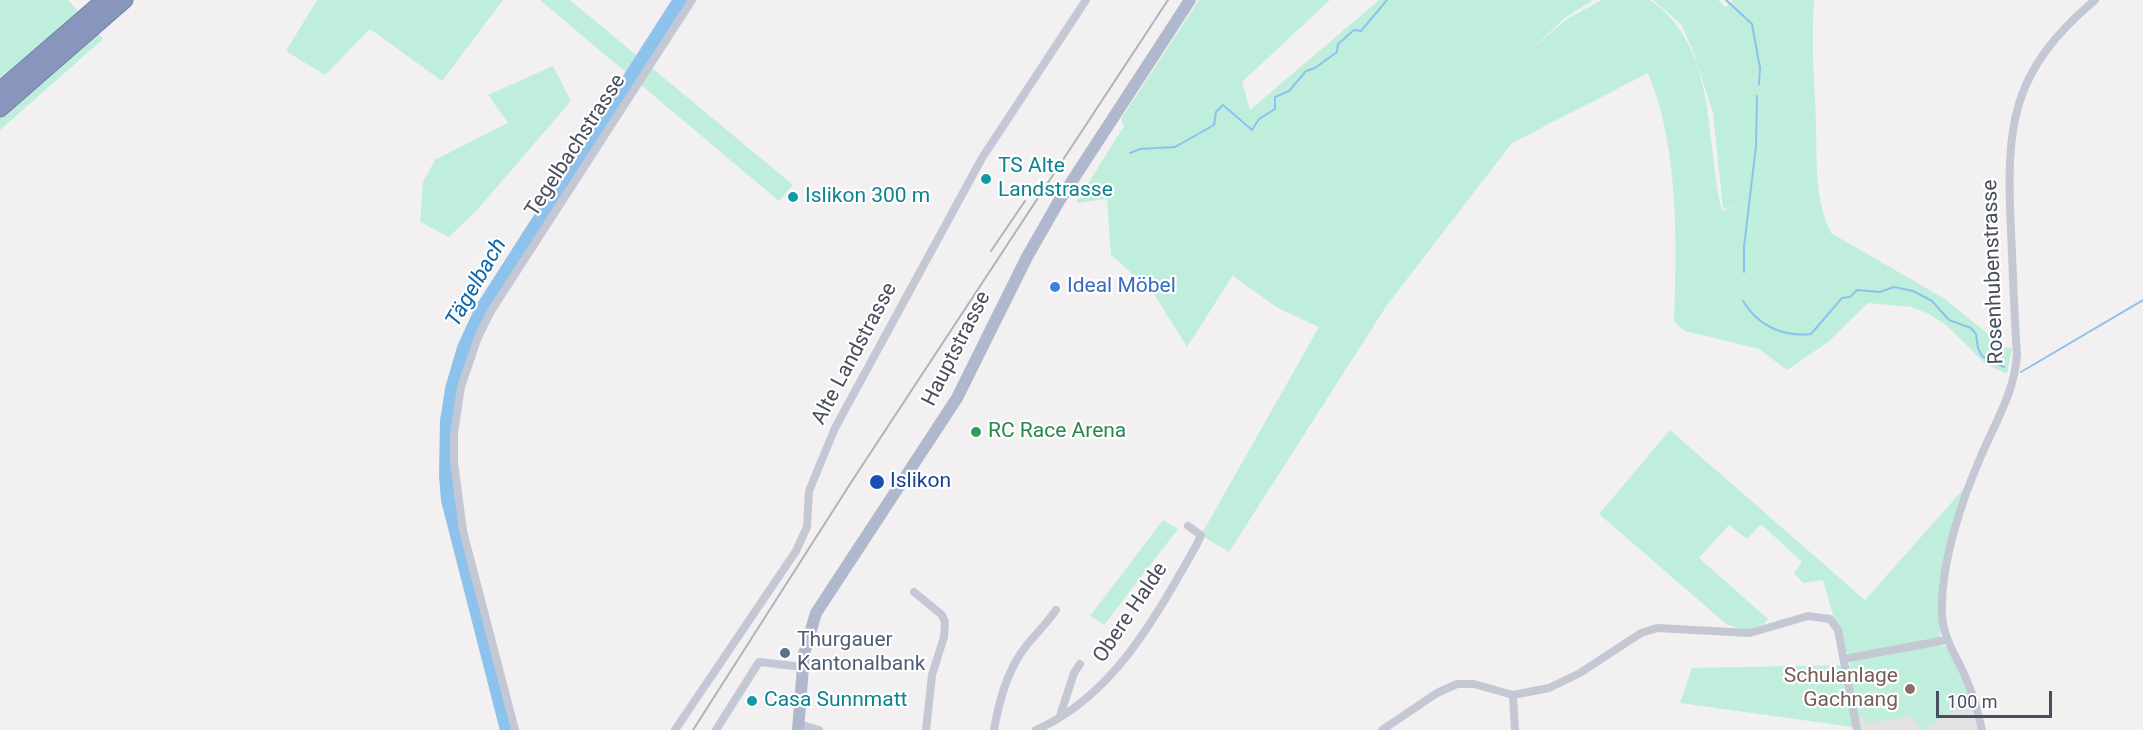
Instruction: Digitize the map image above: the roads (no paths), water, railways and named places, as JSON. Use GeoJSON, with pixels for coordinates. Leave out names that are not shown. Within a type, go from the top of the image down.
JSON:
{"type":"FeatureCollection","features":[{"type":"Feature","properties":{"kind":"highway"},"geometry":{"type":"LineString","coordinates":[[0,90],[104,0]]}},
{"type":"Feature","properties":{"kind":"highway"},"geometry":{"type":"LineString","coordinates":[[0,109],[125,0]]}},
{"type":"Feature","properties":{"kind":"main road","name":"Hauptstrasse"},"geometry":{"type":"LineString","coordinates":[[799,727],[803,667],[808,634],[816,613],[957,398],[1007,293],[1059,202],[1190,0]]}},
{"type":"Feature","properties":{"kind":"street","name":"Tegelbachstrasse"},"geometry":{"type":"LineString","coordinates":[[516,730],[458,510],[454,433],[461,387],[478,337],[491,311],[693,0]]}},
{"type":"Feature","properties":{"kind":"street","name":"Rosenhubenstrasse"},"geometry":{"type":"LineString","coordinates":[[1982,730],[1965,674],[1946,640],[1942,598],[1951,542],[1979,460],[2009,393],[2016,368],[2009,178],[2013,121],[2024,87],[2044,51],[2065,27],[2095,0]]}},
{"type":"Feature","properties":{"kind":"street","name":"Alte Landstrasse"},"geometry":{"type":"LineString","coordinates":[[675,730],[796,551],[807,527],[809,491],[835,428],[982,158],[1084,1]]}},
{"type":"Feature","properties":{"kind":"street","name":"Obere Halde"},"geometry":{"type":"LineString","coordinates":[[1036,730],[1060,717],[1116,672],[1179,576],[1201,535],[1188,526]]}},
{"type":"Feature","properties":{"kind":"street"},"geometry":{"type":"LineString","coordinates":[[914,592],[942,615],[945,622],[944,637],[932,675],[926,730]]}},
{"type":"Feature","properties":{"kind":"street"},"geometry":{"type":"LineString","coordinates":[[993,730],[998,705],[1012,669],[1056,610]]}},
{"type":"Feature","properties":{"kind":"street"},"geometry":{"type":"LineString","coordinates":[[1382,730],[1437,693],[1457,684],[1474,684],[1513,695],[1549,688],[1580,674],[1641,633],[1657,628],[1750,633],[1808,616],[1824,616],[1830,619],[1838,630],[1857,730]]}},
{"type":"Feature","properties":{"kind":"street"},"geometry":{"type":"LineString","coordinates":[[1844,659],[1946,640]]}},
{"type":"Feature","properties":{"kind":"street"},"geometry":{"type":"LineString","coordinates":[[716,730],[759,662],[803,667]]}},
{"type":"Feature","properties":{"kind":"street"},"geometry":{"type":"LineString","coordinates":[[1060,717],[1074,672],[1080,664]]}},
{"type":"Feature","properties":{"kind":"street"},"geometry":{"type":"LineString","coordinates":[[1513,695],[1515,730]]}},
{"type":"Feature","properties":{"kind":"street"},"geometry":{"type":"LineString","coordinates":[[799,727],[819,730]]}},
{"type":"Feature","properties":{"kind":"waterway","name":"Tägelbach"},"geometry":{"type":"LineString","coordinates":[[507,730],[448,500],[447,421],[452,389],[464,348],[482,309],[680,0]]}},
{"type":"Feature","properties":{"kind":"waterway"},"geometry":{"type":"LineString","coordinates":[[1130,153],[1140,149],[1175,147],[1214,125],[1216,112],[1223,105],[1252,130],[1259,119],[1275,109],[1275,97],[1289,91],[1306,71],[1315,68],[1337,52],[1338,44],[1354,30],[1361,31],[1387,0]]}},
{"type":"Feature","properties":{"kind":"waterway"},"geometry":{"type":"LineString","coordinates":[[1726,0],[1752,24],[1760,68],[1759,84]]}},
{"type":"Feature","properties":{"kind":"waterway"},"geometry":{"type":"LineString","coordinates":[[1744,272],[1744,247],[1756,146],[1757,96]]}},
{"type":"Feature","properties":{"kind":"waterway"},"geometry":{"type":"LineString","coordinates":[[1743,301],[1756,317],[1772,328],[1791,334],[1811,334],[1842,298],[1850,297],[1857,290],[1880,292],[1894,287],[1913,291],[1932,301],[1949,320],[1971,328],[1976,334],[1982,356],[2004,367]]}},
{"type":"Feature","properties":{"kind":"waterway"},"geometry":{"type":"LineString","coordinates":[[2021,372],[2143,300]]}},
{"type":"Feature","properties":{"kind":"railway"},"geometry":{"type":"LineString","coordinates":[[693,730],[852,481],[1168,0]]}},
{"type":"Feature","properties":{"kind":"railway"},"geometry":{"type":"LineString","coordinates":[[991,251],[1025,201]]}},
{"type":"Feature","properties":{"kind":"place","name":"TS Alte Landstrasse"},"geometry":{"type":"Point","coordinates":[986,179]}},
{"type":"Feature","properties":{"kind":"place","name":"Islikon 300 m"},"geometry":{"type":"Point","coordinates":[793,197]}},
{"type":"Feature","properties":{"kind":"place","name":"Ideal Möbel"},"geometry":{"type":"Point","coordinates":[1055,287]}},
{"type":"Feature","properties":{"kind":"place","name":"RC Race Arena"},"geometry":{"type":"Point","coordinates":[976,432]}},
{"type":"Feature","properties":{"kind":"place","name":"Islikon"},"geometry":{"type":"Point","coordinates":[877,482]}},
{"type":"Feature","properties":{"kind":"place","name":"Thurgauer Kantonalbank"},"geometry":{"type":"Point","coordinates":[785,653]}},
{"type":"Feature","properties":{"kind":"place","name":"Schulanlage Gachnang"},"geometry":{"type":"Point","coordinates":[1910,689]}},
{"type":"Feature","properties":{"kind":"place","name":"Casa Sunnmatt"},"geometry":{"type":"Point","coordinates":[752,701]}}]}
